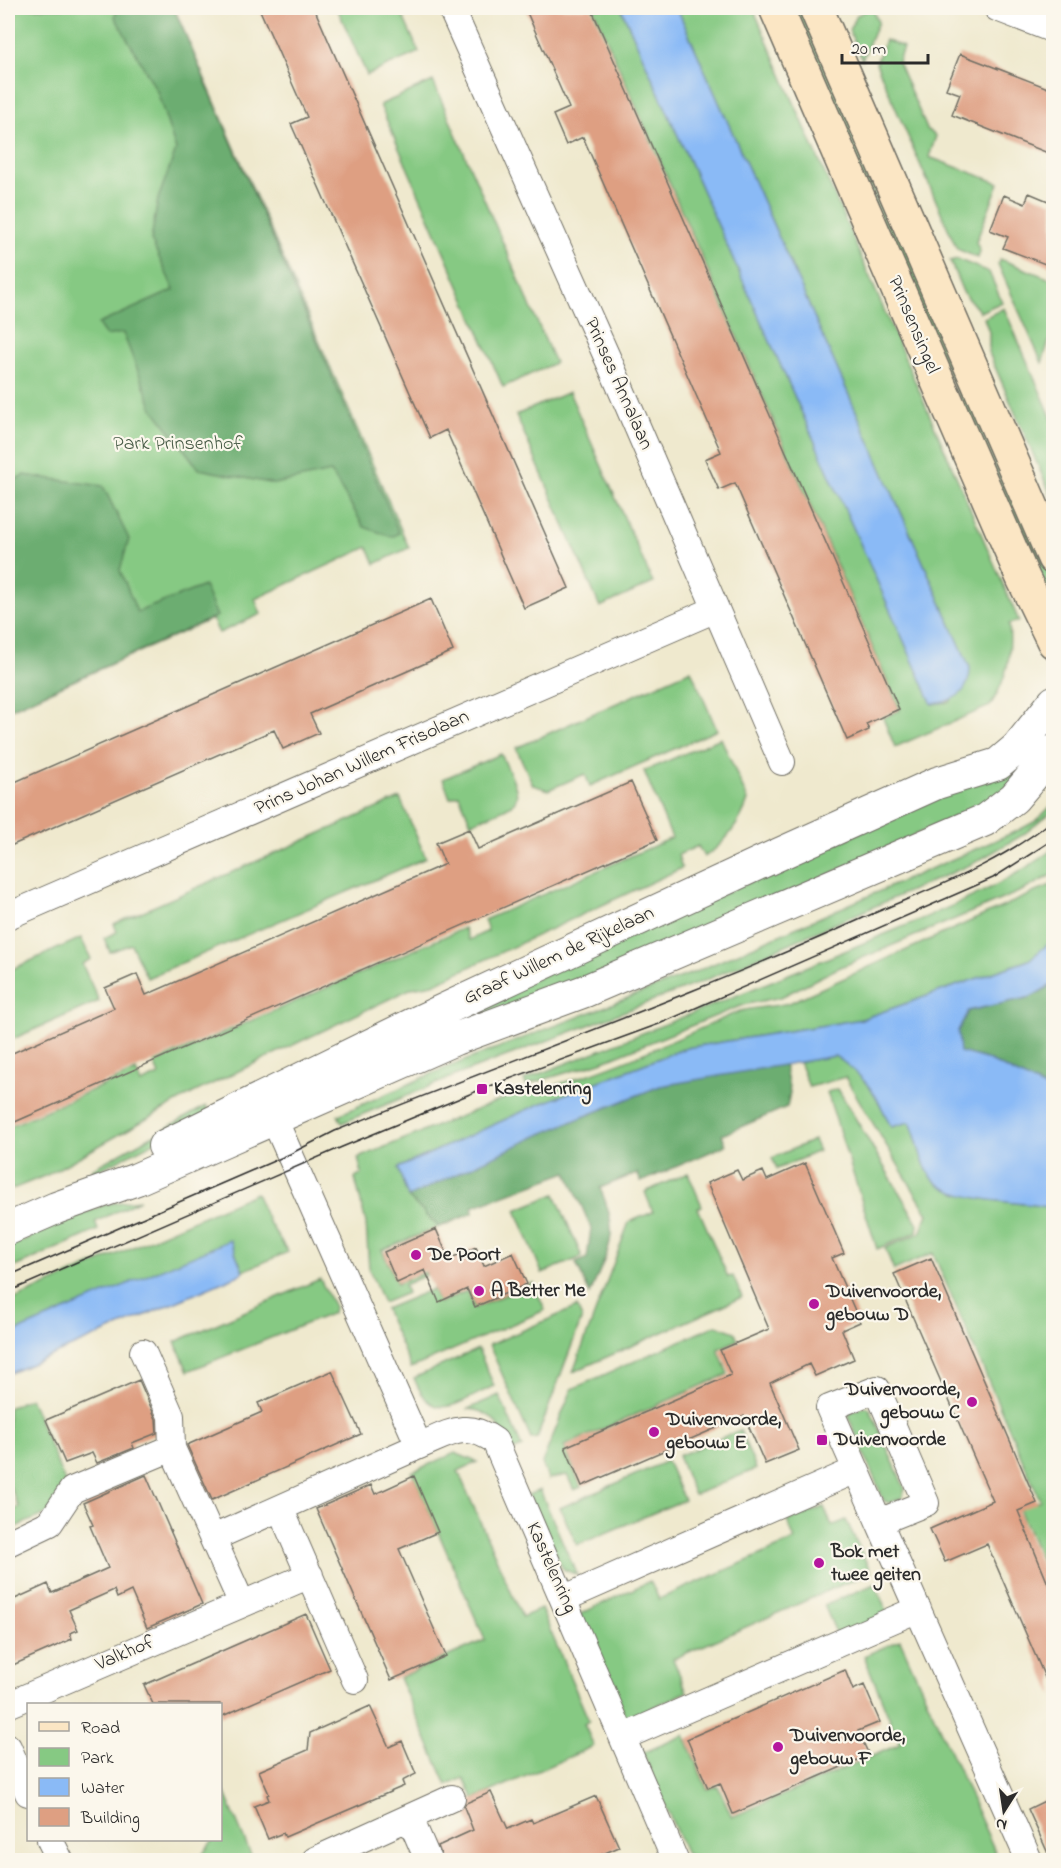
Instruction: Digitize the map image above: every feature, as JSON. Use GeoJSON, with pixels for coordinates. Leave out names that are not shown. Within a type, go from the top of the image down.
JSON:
{"type":"FeatureCollection","features":[{"type":"Feature","properties":{"kind":"main road","name":"Prinsensingel"},"geometry":{"type":"LineString","coordinates":[[776,8],[1023,578],[1053,642]]}},
{"type":"Feature","properties":{"kind":"main road","name":"Prinsensingel"},"geometry":{"type":"LineString","coordinates":[[818,8],[1053,558]]}},
{"type":"Feature","properties":{"kind":"street","name":"Prinses Annalaan"},"geometry":{"type":"LineString","coordinates":[[451,8],[611,366],[783,762]]}},
{"type":"Feature","properties":{"kind":"street"},"geometry":{"type":"LineString","coordinates":[[997,8],[1053,30]]}},
{"type":"Feature","properties":{"kind":"street","name":"Prins Johan Willem Frisolaan"},"geometry":{"type":"LineString","coordinates":[[8,916],[716,609]]}},
{"type":"Feature","properties":{"kind":"street","name":"Graaf Willem de Rijkelaan"},"geometry":{"type":"LineString","coordinates":[[269,1108],[764,861],[937,783],[998,764],[1017,748],[1053,702]]}},
{"type":"Feature","properties":{"kind":"street","name":"Graaf Willem de Rijkelaan"},"geometry":{"type":"LineString","coordinates":[[8,1229],[56,1208],[130,1163],[269,1108],[585,991],[985,820],[1014,798],[1053,751]]}},
{"type":"Feature","properties":{"kind":"street"},"geometry":{"type":"LineString","coordinates":[[213,1538],[281,1510],[419,1446],[269,1108]]}},
{"type":"Feature","properties":{"kind":"street"},"geometry":{"type":"LineString","coordinates":[[143,1352],[171,1416],[172,1448],[242,1604]]}},
{"type":"Feature","properties":{"kind":"street"},"geometry":{"type":"LineString","coordinates":[[879,1522],[926,1503],[877,1389],[829,1408],[879,1522],[1029,1860]]}},
{"type":"Feature","properties":{"kind":"street","name":"Kastelenring"},"geometry":{"type":"LineString","coordinates":[[419,1446],[460,1428],[481,1430],[495,1441],[565,1598],[675,1860]]}},
{"type":"Feature","properties":{"kind":"street"},"geometry":{"type":"LineString","coordinates":[[8,1543],[50,1523],[72,1490],[172,1448]]}},
{"type":"Feature","properties":{"kind":"street"},"geometry":{"type":"LineString","coordinates":[[565,1598],[856,1470]]}},
{"type":"Feature","properties":{"kind":"street"},"geometry":{"type":"LineString","coordinates":[[281,1510],[355,1680]]}},
{"type":"Feature","properties":{"kind":"street","name":"Valkhof"},"geometry":{"type":"LineString","coordinates":[[8,1705],[310,1575]]}},
{"type":"Feature","properties":{"kind":"street"},"geometry":{"type":"LineString","coordinates":[[623,1737],[918,1609]]}},
{"type":"Feature","properties":{"kind":"street"},"geometry":{"type":"LineString","coordinates":[[8,1747],[19,1785]]}},
{"type":"Feature","properties":{"kind":"street"},"geometry":{"type":"LineString","coordinates":[[315,1860],[452,1798]]}},
{"type":"Feature","properties":{"kind":"street"},"geometry":{"type":"LineString","coordinates":[[410,1818],[428,1860]]}},
{"type":"Feature","properties":{"kind":"street"},"geometry":{"type":"LineString","coordinates":[[51,1841],[60,1860]]}},
{"type":"Feature","properties":{"kind":"green space","name":"Park Prinsenhof"},"geometry":{"type":"Polygon","coordinates":[[[8,8],[174,8],[409,548],[375,564],[368,547],[255,599],[261,614],[219,633],[212,619],[8,710],[8,8]]]}},
{"type":"Feature","properties":{"kind":"green space"},"geometry":{"type":"Polygon","coordinates":[[[117,8],[174,8],[399,533],[392,537],[364,527],[331,472],[274,484],[199,469],[153,409],[123,333],[106,336],[98,324],[174,290],[151,240],[158,199],[176,150],[157,91],[115,17],[117,8]]]}},
{"type":"Feature","properties":{"kind":"green space"},"geometry":{"type":"Polygon","coordinates":[[[337,8],[399,8],[419,52],[367,75],[337,8]]]}},
{"type":"Feature","properties":{"kind":"green space"},"geometry":{"type":"Polygon","coordinates":[[[593,8],[621,8],[932,704],[950,702],[970,668],[677,8],[753,8],[1019,621],[1009,624],[1010,647],[1007,667],[1001,686],[990,706],[895,747],[883,718],[900,710],[593,8]]]}},
{"type":"Feature","properties":{"kind":"green space"},"geometry":{"type":"Polygon","coordinates":[[[785,8],[806,8],[1053,576],[1053,606],[785,8]]]}},
{"type":"Feature","properties":{"kind":"green space"},"geometry":{"type":"Polygon","coordinates":[[[872,8],[878,22],[862,60],[849,30],[857,15],[872,8]]]}},
{"type":"Feature","properties":{"kind":"green space"},"geometry":{"type":"Polygon","coordinates":[[[885,40],[903,47],[898,62],[927,129],[936,136],[929,157],[999,183],[976,242],[980,251],[978,258],[957,249],[876,63],[885,40]]]}},
{"type":"Feature","properties":{"kind":"green space"},"geometry":{"type":"Polygon","coordinates":[[[433,81],[555,363],[503,387],[380,105],[433,81]]]}},
{"type":"Feature","properties":{"kind":"green space"},"geometry":{"type":"Polygon","coordinates":[[[957,259],[989,272],[1002,302],[980,312],[963,292],[950,261],[957,259]]]}},
{"type":"Feature","properties":{"kind":"green space"},"geometry":{"type":"Polygon","coordinates":[[[1000,259],[1053,280],[1053,329],[1042,363],[998,264],[1000,259]]]}},
{"type":"Feature","properties":{"kind":"green space"},"geometry":{"type":"Polygon","coordinates":[[[1004,308],[1053,421],[1053,500],[989,353],[989,332],[984,318],[1004,308]]]}},
{"type":"Feature","properties":{"kind":"green space"},"geometry":{"type":"Polygon","coordinates":[[[569,392],[653,583],[600,607],[516,415],[569,392]]]}},
{"type":"Feature","properties":{"kind":"green space"},"geometry":{"type":"Polygon","coordinates":[[[24,475],[103,486],[129,539],[120,570],[137,612],[204,586],[217,616],[8,710],[8,483],[24,475]]]}},
{"type":"Feature","properties":{"kind":"green space"},"geometry":{"type":"Polygon","coordinates":[[[691,670],[717,730],[590,786],[585,774],[548,790],[533,785],[516,748],[691,670]]]}},
{"type":"Feature","properties":{"kind":"green space"},"geometry":{"type":"Polygon","coordinates":[[[721,738],[748,800],[731,832],[704,857],[698,846],[678,855],[682,868],[433,984],[412,988],[195,1092],[47,1175],[8,1191],[8,1127],[136,1071],[141,1083],[159,1075],[154,1063],[464,928],[469,940],[488,931],[484,920],[672,838],[644,771],[721,738]]]}},
{"type":"Feature","properties":{"kind":"green space"},"geometry":{"type":"Polygon","coordinates":[[[1045,749],[1002,795],[673,946],[319,1076],[1045,749]]]}},
{"type":"Feature","properties":{"kind":"green space"},"geometry":{"type":"Polygon","coordinates":[[[501,754],[515,784],[517,794],[515,800],[501,811],[471,823],[459,795],[450,798],[443,779],[501,754]]]}},
{"type":"Feature","properties":{"kind":"green space"},"geometry":{"type":"Polygon","coordinates":[[[400,798],[426,858],[147,978],[131,944],[110,952],[104,938],[117,932],[114,924],[400,798]]]}},
{"type":"Feature","properties":{"kind":"green space"},"geometry":{"type":"Polygon","coordinates":[[[1053,804],[1053,811],[1023,835],[974,863],[699,983],[457,1075],[342,1123],[338,1115],[443,1069],[695,972],[1019,830],[1036,821],[1053,804]]]}},
{"type":"Feature","properties":{"kind":"green space"},"geometry":{"type":"Polygon","coordinates":[[[1053,849],[1053,874],[1026,889],[836,969],[781,997],[743,1005],[601,1062],[526,1085],[524,1080],[963,901],[1010,877],[1053,849]]]}},
{"type":"Feature","properties":{"kind":"green space"},"geometry":{"type":"Polygon","coordinates":[[[1053,884],[1053,940],[1029,960],[862,1019],[686,1048],[535,1106],[398,1168],[408,1197],[439,1227],[382,1250],[397,1284],[425,1272],[426,1275],[404,1285],[407,1293],[383,1303],[369,1269],[366,1223],[355,1178],[362,1174],[358,1158],[510,1096],[569,1081],[627,1060],[740,1011],[789,1003],[1053,884]]]}},
{"type":"Feature","properties":{"kind":"green space"},"geometry":{"type":"Polygon","coordinates":[[[81,938],[91,959],[82,964],[99,1001],[8,1041],[8,971],[81,938]]]}},
{"type":"Feature","properties":{"kind":"green space"},"geometry":{"type":"Polygon","coordinates":[[[1053,984],[1053,1092],[986,1059],[959,1052],[958,1031],[968,1011],[1031,997],[1053,984]]]}},
{"type":"Feature","properties":{"kind":"green space"},"geometry":{"type":"Polygon","coordinates":[[[835,1056],[863,1079],[880,1104],[891,1127],[910,1121],[926,1167],[934,1180],[944,1187],[973,1197],[1053,1208],[1053,1589],[1019,1509],[1040,1500],[933,1253],[894,1270],[885,1248],[920,1233],[928,1214],[845,1077],[809,1087],[799,1062],[835,1056]]]}},
{"type":"Feature","properties":{"kind":"green space"},"geometry":{"type":"Polygon","coordinates":[[[784,1064],[790,1092],[787,1107],[722,1135],[726,1145],[641,1182],[637,1173],[600,1188],[610,1219],[610,1242],[590,1294],[576,1263],[587,1258],[591,1228],[567,1172],[472,1207],[473,1213],[439,1227],[408,1197],[543,1133],[660,1086],[784,1064]]]}},
{"type":"Feature","properties":{"kind":"green space"},"geometry":{"type":"Polygon","coordinates":[[[838,1089],[918,1224],[917,1232],[877,1249],[827,1092],[838,1089]]]}},
{"type":"Feature","properties":{"kind":"green space"},"geometry":{"type":"Polygon","coordinates":[[[206,1106],[210,1114],[93,1173],[92,1169],[206,1106]]]}},
{"type":"Feature","properties":{"kind":"green space"},"geometry":{"type":"Polygon","coordinates":[[[814,1140],[819,1151],[777,1169],[772,1158],[814,1140]]]}},
{"type":"Feature","properties":{"kind":"green space"},"geometry":{"type":"Polygon","coordinates":[[[688,1173],[702,1206],[698,1208],[728,1277],[733,1276],[742,1297],[573,1372],[629,1222],[653,1212],[645,1192],[688,1173]]]}},
{"type":"Feature","properties":{"kind":"green space"},"geometry":{"type":"Polygon","coordinates":[[[256,1193],[268,1221],[288,1252],[243,1271],[230,1241],[8,1335],[8,1302],[256,1193]]]}},
{"type":"Feature","properties":{"kind":"green space"},"geometry":{"type":"Polygon","coordinates":[[[555,1194],[582,1257],[542,1273],[516,1210],[555,1194]]]}},
{"type":"Feature","properties":{"kind":"green space"},"geometry":{"type":"Polygon","coordinates":[[[140,1200],[95,1222],[98,1230],[8,1270],[8,1247],[106,1204],[140,1200]]]}},
{"type":"Feature","properties":{"kind":"green space"},"geometry":{"type":"Polygon","coordinates":[[[320,1279],[334,1307],[333,1313],[188,1371],[175,1342],[320,1279]]]}},
{"type":"Feature","properties":{"kind":"green space"},"geometry":{"type":"Polygon","coordinates":[[[533,1283],[545,1310],[411,1368],[385,1309],[433,1289],[439,1303],[467,1291],[475,1308],[533,1283]]]}},
{"type":"Feature","properties":{"kind":"green space"},"geometry":{"type":"Polygon","coordinates":[[[577,1307],[582,1318],[537,1438],[531,1439],[489,1345],[577,1307]]]}},
{"type":"Feature","properties":{"kind":"green space"},"geometry":{"type":"Polygon","coordinates":[[[716,1325],[735,1332],[738,1340],[718,1349],[728,1374],[564,1446],[581,1487],[574,1490],[567,1475],[548,1479],[542,1463],[572,1389],[716,1325]]]}},
{"type":"Feature","properties":{"kind":"green space"},"geometry":{"type":"Polygon","coordinates":[[[478,1349],[494,1386],[448,1406],[438,1406],[429,1402],[421,1393],[414,1378],[478,1349]]]}},
{"type":"Feature","properties":{"kind":"green space"},"geometry":{"type":"Polygon","coordinates":[[[499,1395],[522,1447],[510,1452],[491,1417],[485,1413],[468,1409],[499,1395]]]}},
{"type":"Feature","properties":{"kind":"green space"},"geometry":{"type":"Polygon","coordinates":[[[30,1398],[65,1482],[48,1513],[9,1530],[8,1513],[19,1507],[8,1482],[8,1408],[30,1398]]]}},
{"type":"Feature","properties":{"kind":"green space"},"geometry":{"type":"Polygon","coordinates":[[[866,1406],[870,1409],[905,1489],[902,1498],[889,1503],[884,1501],[849,1418],[850,1412],[866,1406]]]}},
{"type":"Feature","properties":{"kind":"green space"},"geometry":{"type":"Polygon","coordinates":[[[740,1430],[756,1469],[694,1495],[678,1456],[740,1430]]]}},
{"type":"Feature","properties":{"kind":"green space"},"geometry":{"type":"Polygon","coordinates":[[[455,1453],[477,1462],[458,1471],[522,1617],[541,1609],[589,1721],[584,1724],[594,1746],[474,1799],[464,1778],[447,1785],[399,1678],[485,1640],[412,1472],[455,1453]]]}},
{"type":"Feature","properties":{"kind":"green space"},"geometry":{"type":"Polygon","coordinates":[[[667,1461],[684,1500],[577,1545],[560,1508],[667,1461]]]}},
{"type":"Feature","properties":{"kind":"green space"},"geometry":{"type":"Polygon","coordinates":[[[540,1490],[577,1575],[563,1569],[528,1495],[540,1490]]]}},
{"type":"Feature","properties":{"kind":"green space"},"geometry":{"type":"Polygon","coordinates":[[[824,1507],[832,1526],[846,1520],[871,1572],[673,1659],[687,1692],[626,1719],[580,1614],[650,1581],[659,1599],[795,1540],[787,1521],[824,1507]]]}},
{"type":"Feature","properties":{"kind":"green space"},"geometry":{"type":"Polygon","coordinates":[[[875,1584],[888,1614],[838,1637],[824,1605],[875,1584]]]}},
{"type":"Feature","properties":{"kind":"green space"},"geometry":{"type":"Polygon","coordinates":[[[900,1640],[999,1860],[702,1860],[686,1854],[643,1753],[684,1735],[707,1789],[718,1786],[732,1817],[900,1744],[864,1656],[900,1640]]]}},
{"type":"Feature","properties":{"kind":"green space"},"geometry":{"type":"Polygon","coordinates":[[[222,1786],[253,1860],[198,1860],[212,1841],[222,1841],[222,1786]]]}},
{"type":"Feature","properties":{"kind":"water"},"geometry":{"type":"Polygon","coordinates":[[[621,8],[677,8],[970,668],[964,690],[948,701],[932,704],[621,8]]]}},
{"type":"Feature","properties":{"kind":"water"},"geometry":{"type":"Polygon","coordinates":[[[1053,940],[1053,984],[1031,997],[968,1011],[958,1031],[960,1052],[986,1059],[1053,1092],[1053,1208],[973,1197],[944,1188],[934,1180],[926,1167],[910,1122],[891,1127],[869,1087],[855,1071],[835,1056],[660,1086],[543,1133],[408,1197],[398,1168],[535,1106],[686,1048],[862,1019],[1029,960],[1053,940]]]}},
{"type":"Feature","properties":{"kind":"water"},"geometry":{"type":"Polygon","coordinates":[[[230,1240],[243,1271],[239,1275],[8,1374],[8,1335],[230,1240]]]}},
{"type":"Feature","properties":{"kind":"building"},"geometry":{"type":"Polygon","coordinates":[[[259,8],[314,8],[569,588],[524,608],[446,430],[430,438],[291,124],[307,117],[259,8]]]}},
{"type":"Feature","properties":{"kind":"building"},"geometry":{"type":"Polygon","coordinates":[[[525,8],[591,8],[899,709],[866,724],[869,730],[847,740],[735,483],[719,490],[705,459],[721,452],[583,137],[566,145],[553,115],[569,108],[525,8]]]}},
{"type":"Feature","properties":{"kind":"building"},"geometry":{"type":"Polygon","coordinates":[[[960,54],[1053,90],[1053,155],[952,115],[960,94],[946,89],[960,54]]]}},
{"type":"Feature","properties":{"kind":"building"},"geometry":{"type":"Polygon","coordinates":[[[1029,193],[1053,203],[1053,267],[1003,248],[1008,237],[990,230],[1004,195],[1025,204],[1029,193]]]}},
{"type":"Feature","properties":{"kind":"building"},"geometry":{"type":"Polygon","coordinates":[[[431,599],[453,651],[310,714],[319,733],[283,749],[274,730],[8,847],[8,785],[431,599]]]}},
{"type":"Feature","properties":{"kind":"building"},"geometry":{"type":"Polygon","coordinates":[[[631,782],[657,840],[8,1125],[8,1055],[114,1008],[105,988],[137,974],[146,995],[445,864],[436,843],[469,829],[478,849],[631,782]]]}},
{"type":"Feature","properties":{"kind":"building","name":"Duivenvoorde, gebouw D"},"geometry":{"type":"Polygon","coordinates":[[[805,1163],[844,1253],[832,1258],[860,1322],[842,1330],[854,1359],[815,1376],[809,1364],[770,1383],[799,1450],[765,1464],[744,1416],[582,1486],[565,1447],[731,1375],[720,1350],[769,1329],[707,1183],[737,1170],[742,1180],[763,1171],[767,1180],[805,1163]]]}},
{"type":"Feature","properties":{"kind":"building"},"geometry":{"type":"Polygon","coordinates":[[[436,1229],[449,1259],[476,1247],[484,1266],[513,1253],[527,1284],[475,1307],[467,1289],[439,1302],[425,1270],[397,1283],[384,1252],[436,1229]]]}},
{"type":"Feature","properties":{"kind":"building","name":"Duivenvoorde, gebouw C"},"geometry":{"type":"Polygon","coordinates":[[[931,1258],[1037,1503],[1018,1511],[1053,1596],[1053,1696],[987,1544],[945,1562],[930,1529],[993,1501],[894,1274],[931,1258]]]}},
{"type":"Feature","properties":{"kind":"building"},"geometry":{"type":"Polygon","coordinates":[[[332,1371],[361,1434],[212,1500],[187,1445],[262,1412],[258,1403],[332,1371]]]}},
{"type":"Feature","properties":{"kind":"building"},"geometry":{"type":"Polygon","coordinates":[[[139,1380],[156,1419],[157,1433],[132,1443],[134,1448],[97,1463],[92,1453],[65,1463],[46,1420],[139,1380]]]}},
{"type":"Feature","properties":{"kind":"building"},"geometry":{"type":"Polygon","coordinates":[[[146,1475],[202,1604],[147,1628],[131,1591],[117,1598],[114,1590],[69,1610],[78,1630],[70,1633],[72,1639],[13,1665],[8,1651],[8,1602],[48,1584],[52,1593],[108,1568],[83,1503],[146,1475]]]}},
{"type":"Feature","properties":{"kind":"building"},"geometry":{"type":"Polygon","coordinates":[[[414,1476],[438,1532],[399,1549],[446,1656],[391,1680],[316,1509],[371,1485],[375,1494],[414,1476]]]}},
{"type":"Feature","properties":{"kind":"building"},"geometry":{"type":"Polygon","coordinates":[[[306,1614],[330,1669],[222,1716],[222,1703],[153,1703],[144,1685],[306,1614]]]}},
{"type":"Feature","properties":{"kind":"building","name":"Duivenvoorde, gebouw F"},"geometry":{"type":"Polygon","coordinates":[[[845,1670],[853,1690],[864,1685],[880,1722],[858,1731],[869,1755],[733,1814],[720,1783],[708,1788],[687,1739],[845,1670]]]}},
{"type":"Feature","properties":{"kind":"building"},"geometry":{"type":"Polygon","coordinates":[[[370,1706],[389,1747],[402,1741],[416,1774],[402,1781],[404,1786],[285,1837],[283,1833],[268,1839],[254,1806],[269,1800],[267,1795],[269,1794],[259,1771],[308,1750],[310,1733],[370,1706]]]}},
{"type":"Feature","properties":{"kind":"building"},"geometry":{"type":"Polygon","coordinates":[[[491,1792],[508,1829],[531,1819],[533,1823],[596,1796],[619,1847],[589,1860],[443,1860],[438,1846],[473,1830],[464,1807],[466,1803],[491,1792]]]}},
{"type":"Feature","properties":{"kind":"building"},"geometry":{"type":"Polygon","coordinates":[[[1053,1797],[1053,1860],[1051,1860],[1028,1809],[1053,1797]]]}},
{"type":"Feature","properties":{"kind":"tram line"},"geometry":{"type":"LineString","coordinates":[[8,1276],[290,1154],[335,1131],[665,1002],[936,887],[985,864],[1032,836],[1054,819]]}},
{"type":"Feature","properties":{"kind":"tram line"},"geometry":{"type":"LineString","coordinates":[[8,1292],[482,1089],[659,1024],[993,878],[1054,839]]}},
{"type":"Feature","properties":{"kind":"place","name":"Kastelenring"},"geometry":{"type":"Point","coordinates":[482,1089]}},
{"type":"Feature","properties":{"kind":"place","name":"De Poort"},"geometry":{"type":"Point","coordinates":[416,1255]}},
{"type":"Feature","properties":{"kind":"place","name":"A Better Me"},"geometry":{"type":"Point","coordinates":[479,1291]}},
{"type":"Feature","properties":{"kind":"place","name":"Duivenvoorde, gebouw D"},"geometry":{"type":"Point","coordinates":[814,1304]}},
{"type":"Feature","properties":{"kind":"place","name":"Duivenvoorde, gebouw C"},"geometry":{"type":"Point","coordinates":[972,1402]}},
{"type":"Feature","properties":{"kind":"place","name":"Duivenvoorde, gebouw E"},"geometry":{"type":"Point","coordinates":[654,1432]}},
{"type":"Feature","properties":{"kind":"place","name":"Duivenvoorde"},"geometry":{"type":"Point","coordinates":[822,1440]}},
{"type":"Feature","properties":{"kind":"place","name":"Bok met twee geiten"},"geometry":{"type":"Point","coordinates":[819,1563]}},
{"type":"Feature","properties":{"kind":"place","name":"Duivenvoorde, gebouw F"},"geometry":{"type":"Point","coordinates":[778,1747]}}]}
